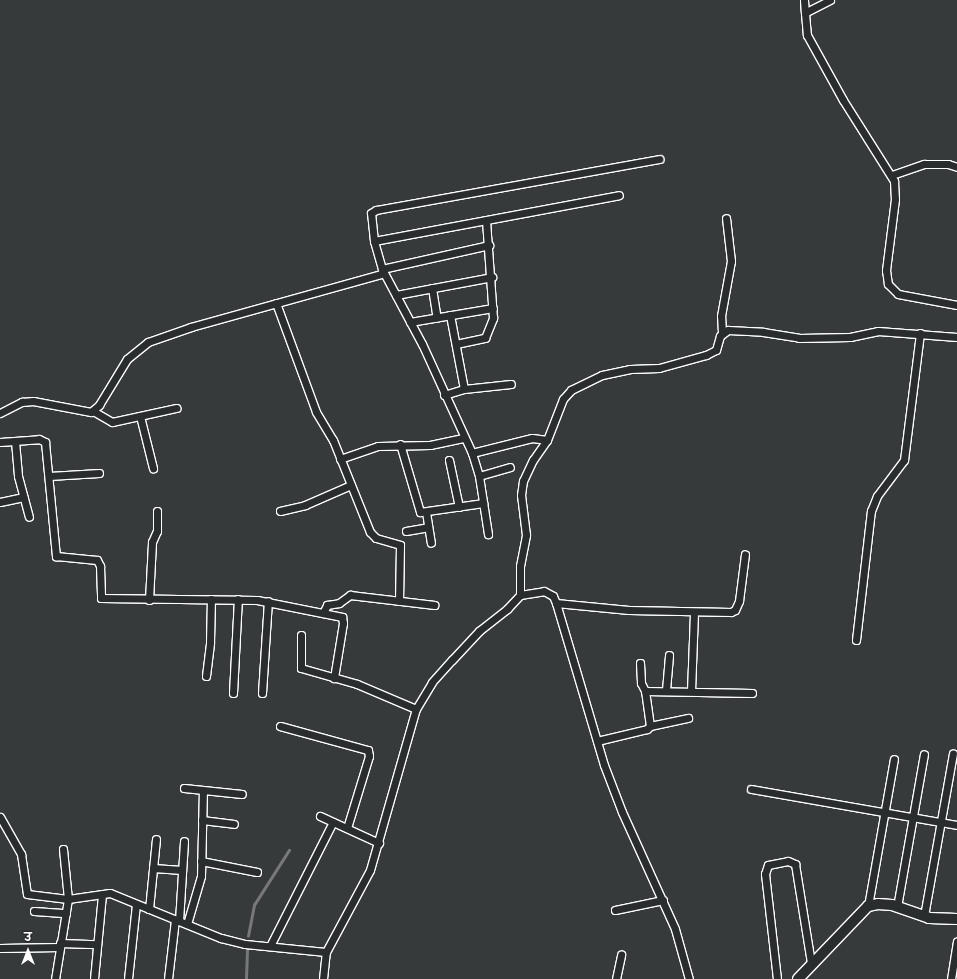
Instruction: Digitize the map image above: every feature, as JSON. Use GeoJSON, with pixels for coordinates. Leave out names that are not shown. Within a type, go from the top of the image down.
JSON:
{"type":"FeatureCollection","features":[{"type":"Feature","properties":{"kind":"street"},"geometry":{"type":"LineString","coordinates":[[804,0],[810,42],[843,100],[892,175],[895,199],[886,270],[888,284],[898,294],[957,305]]}},
{"type":"Feature","properties":{"kind":"street"},"geometry":{"type":"LineString","coordinates":[[805,13],[830,0]]}},
{"type":"Feature","properties":{"kind":"street"},"geometry":{"type":"LineString","coordinates":[[488,534],[479,476],[472,453],[410,322],[383,271],[374,241],[370,215],[376,210],[659,159]]}},
{"type":"Feature","properties":{"kind":"street"},"geometry":{"type":"LineString","coordinates":[[892,175],[905,168],[924,164],[948,164],[957,167]]}},
{"type":"Feature","properties":{"kind":"street"},"geometry":{"type":"LineString","coordinates":[[374,241],[619,195]]}},
{"type":"Feature","properties":{"kind":"street"},"geometry":{"type":"LineString","coordinates":[[520,594],[520,566],[526,535],[521,495],[523,481],[542,439],[563,399],[571,390],[602,376],[630,369],[659,368],[706,355],[718,346],[721,316],[731,262],[726,218]]}},
{"type":"Feature","properties":{"kind":"street"},"geometry":{"type":"LineString","coordinates":[[456,344],[487,336],[493,308],[492,277],[486,220]]}},
{"type":"Feature","properties":{"kind":"street"},"geometry":{"type":"LineString","coordinates":[[93,411],[127,359],[148,342],[383,271],[488,246]]}},
{"type":"Feature","properties":{"kind":"street"},"geometry":{"type":"LineString","coordinates":[[396,295],[492,277]]}},
{"type":"Feature","properties":{"kind":"street"},"geometry":{"type":"LineString","coordinates":[[432,288],[437,318]]}},
{"type":"Feature","properties":{"kind":"street"},"geometry":{"type":"LineString","coordinates":[[276,303],[316,412],[331,436],[372,536],[400,545],[399,601]]}},
{"type":"Feature","properties":{"kind":"street"},"geometry":{"type":"LineString","coordinates":[[410,322],[493,308]]}},
{"type":"Feature","properties":{"kind":"street"},"geometry":{"type":"LineString","coordinates":[[450,315],[464,389]]}},
{"type":"Feature","properties":{"kind":"street"},"geometry":{"type":"LineString","coordinates":[[720,334],[728,330],[755,331],[799,338],[850,337],[878,331],[957,337]]}},
{"type":"Feature","properties":{"kind":"street"},"geometry":{"type":"LineString","coordinates":[[856,640],[871,511],[877,496],[904,460],[920,333]]}},
{"type":"Feature","properties":{"kind":"street"},"geometry":{"type":"LineString","coordinates":[[444,395],[464,389],[511,384]]}},
{"type":"Feature","properties":{"kind":"street"},"geometry":{"type":"LineString","coordinates":[[0,414],[28,401],[87,412],[93,411],[112,422],[176,408]]}},
{"type":"Feature","properties":{"kind":"street"},"geometry":{"type":"LineString","coordinates":[[140,416],[153,468]]}},
{"type":"Feature","properties":{"kind":"street"},"geometry":{"type":"LineString","coordinates":[[340,459],[374,446],[400,444],[430,445],[464,438]]}},
{"type":"Feature","properties":{"kind":"street"},"geometry":{"type":"LineString","coordinates":[[472,453],[542,439]]}},
{"type":"Feature","properties":{"kind":"street"},"geometry":{"type":"LineString","coordinates":[[15,441],[23,497],[29,517]]}},
{"type":"Feature","properties":{"kind":"street"},"geometry":{"type":"LineString","coordinates":[[0,442],[45,442],[56,556],[97,560],[100,566],[101,598],[148,600],[238,598],[268,601],[342,617],[343,620],[334,678]]}},
{"type":"Feature","properties":{"kind":"street"},"geometry":{"type":"LineString","coordinates":[[400,444],[420,512],[483,503]]}},
{"type":"Feature","properties":{"kind":"street"},"geometry":{"type":"LineString","coordinates":[[449,460],[459,507]]}},
{"type":"Feature","properties":{"kind":"street"},"geometry":{"type":"LineString","coordinates":[[479,476],[510,466]]}},
{"type":"Feature","properties":{"kind":"street"},"geometry":{"type":"LineString","coordinates":[[49,476],[99,473]]}},
{"type":"Feature","properties":{"kind":"street"},"geometry":{"type":"LineString","coordinates":[[280,511],[305,505],[351,485]]}},
{"type":"Feature","properties":{"kind":"street"},"geometry":{"type":"LineString","coordinates":[[0,502],[23,497]]}},
{"type":"Feature","properties":{"kind":"street"},"geometry":{"type":"LineString","coordinates":[[148,600],[152,542],[157,531],[157,512]]}},
{"type":"Feature","properties":{"kind":"street"},"geometry":{"type":"LineString","coordinates":[[426,512],[431,543]]}},
{"type":"Feature","properties":{"kind":"street"},"geometry":{"type":"LineString","coordinates":[[406,531],[428,527]]}},
{"type":"Feature","properties":{"kind":"street"},"geometry":{"type":"LineString","coordinates":[[556,602],[608,609],[694,612],[735,610],[739,601],[745,554]]}},
{"type":"Feature","properties":{"kind":"street"},"geometry":{"type":"LineString","coordinates":[[323,979],[326,952],[370,870],[379,843],[416,708],[432,682],[479,631],[506,609],[520,594],[544,591],[552,596],[556,602],[597,741],[622,812],[675,929],[689,979]]}},
{"type":"Feature","properties":{"kind":"street"},"geometry":{"type":"LineString","coordinates":[[323,613],[327,604],[339,603],[350,595],[434,605]]}},
{"type":"Feature","properties":{"kind":"street"},"geometry":{"type":"LineString","coordinates":[[233,693],[238,598]]}},
{"type":"Feature","properties":{"kind":"street"},"geometry":{"type":"LineString","coordinates":[[206,676],[210,642],[210,599]]}},
{"type":"Feature","properties":{"kind":"street"},"geometry":{"type":"LineString","coordinates":[[262,693],[268,601]]}},
{"type":"Feature","properties":{"kind":"street"},"geometry":{"type":"LineString","coordinates":[[691,691],[694,612]]}},
{"type":"Feature","properties":{"kind":"street"},"geometry":{"type":"LineString","coordinates":[[301,635],[301,668],[357,684],[416,708]]}},
{"type":"Feature","properties":{"kind":"street"},"geometry":{"type":"LineString","coordinates":[[666,690],[669,655]]}},
{"type":"Feature","properties":{"kind":"street"},"geometry":{"type":"LineString","coordinates":[[640,663],[640,678],[644,691],[650,726]]}},
{"type":"Feature","properties":{"kind":"street"},"geometry":{"type":"LineString","coordinates":[[644,691],[666,690],[752,693]]}},
{"type":"Feature","properties":{"kind":"street"},"geometry":{"type":"LineString","coordinates":[[597,741],[645,730],[650,726],[688,718]]}},
{"type":"Feature","properties":{"kind":"street"},"geometry":{"type":"LineString","coordinates":[[280,726],[369,751],[346,828]]}},
{"type":"Feature","properties":{"kind":"street"},"geometry":{"type":"LineString","coordinates":[[897,907],[915,818],[924,754]]}},
{"type":"Feature","properties":{"kind":"street"},"geometry":{"type":"LineString","coordinates":[[924,916],[952,754]]}},
{"type":"Feature","properties":{"kind":"street"},"geometry":{"type":"LineString","coordinates":[[868,906],[883,812],[894,759]]}},
{"type":"Feature","properties":{"kind":"street"},"geometry":{"type":"LineString","coordinates":[[184,788],[242,794]]}},
{"type":"Feature","properties":{"kind":"street"},"geometry":{"type":"LineString","coordinates":[[751,789],[957,825]]}},
{"type":"Feature","properties":{"kind":"street"},"geometry":{"type":"LineString","coordinates":[[187,924],[200,884],[202,861],[203,791]]}},
{"type":"Feature","properties":{"kind":"street"},"geometry":{"type":"LineString","coordinates":[[320,816],[379,843]]}},
{"type":"Feature","properties":{"kind":"street"},"geometry":{"type":"LineString","coordinates":[[0,817],[21,854],[27,894],[68,899],[110,893],[221,938],[246,944],[326,952]]}},
{"type":"Feature","properties":{"kind":"street"},"geometry":{"type":"LineString","coordinates":[[202,820],[234,824]]}},
{"type":"Feature","properties":{"kind":"street"},"geometry":{"type":"LineString","coordinates":[[270,946],[333,822]]}},
{"type":"Feature","properties":{"kind":"street"},"geometry":{"type":"LineString","coordinates":[[149,909],[156,839]]}},
{"type":"Feature","properties":{"kind":"street"},"geometry":{"type":"LineString","coordinates":[[168,979],[177,920],[184,841]]}},
{"type":"Feature","properties":{"kind":"street"},"geometry":{"type":"LineString","coordinates":[[55,979],[68,899],[63,849]]}},
{"type":"Feature","properties":{"kind":"street"},"geometry":{"type":"LineString","coordinates":[[202,861],[257,872]]}},
{"type":"Feature","properties":{"kind":"street"},"geometry":{"type":"LineString","coordinates":[[777,979],[765,874],[768,865],[788,861],[795,864],[811,963]]}},
{"type":"Feature","properties":{"kind":"street"},"geometry":{"type":"LineString","coordinates":[[153,868],[182,870]]}},
{"type":"Feature","properties":{"kind":"street"},"geometry":{"type":"LineString","coordinates":[[94,979],[102,894]]}},
{"type":"Feature","properties":{"kind":"street"},"geometry":{"type":"LineString","coordinates":[[615,910],[663,900]]}},
{"type":"Feature","properties":{"kind":"street"},"geometry":{"type":"LineString","coordinates":[[128,979],[136,904]]}},
{"type":"Feature","properties":{"kind":"street"},"geometry":{"type":"LineString","coordinates":[[798,979],[811,963],[868,906],[878,904],[897,907],[924,916],[957,919]]}},
{"type":"Feature","properties":{"kind":"street"},"geometry":{"type":"LineString","coordinates":[[34,911],[66,913]]}},
{"type":"Feature","properties":{"kind":"street"},"geometry":{"type":"LineString","coordinates":[[951,979],[957,941]]}},
{"type":"Feature","properties":{"kind":"street"},"geometry":{"type":"LineString","coordinates":[[0,948],[97,944]]}},
{"type":"Feature","properties":{"kind":"street"},"geometry":{"type":"LineString","coordinates":[[616,979],[621,955]]}},
{"type":"Feature","properties":{"kind":"waterway"},"geometry":{"type":"LineString","coordinates":[[248,936],[254,905],[289,850]]}},
{"type":"Feature","properties":{"kind":"waterway"},"geometry":{"type":"LineString","coordinates":[[246,979],[247,950]]}}]}
